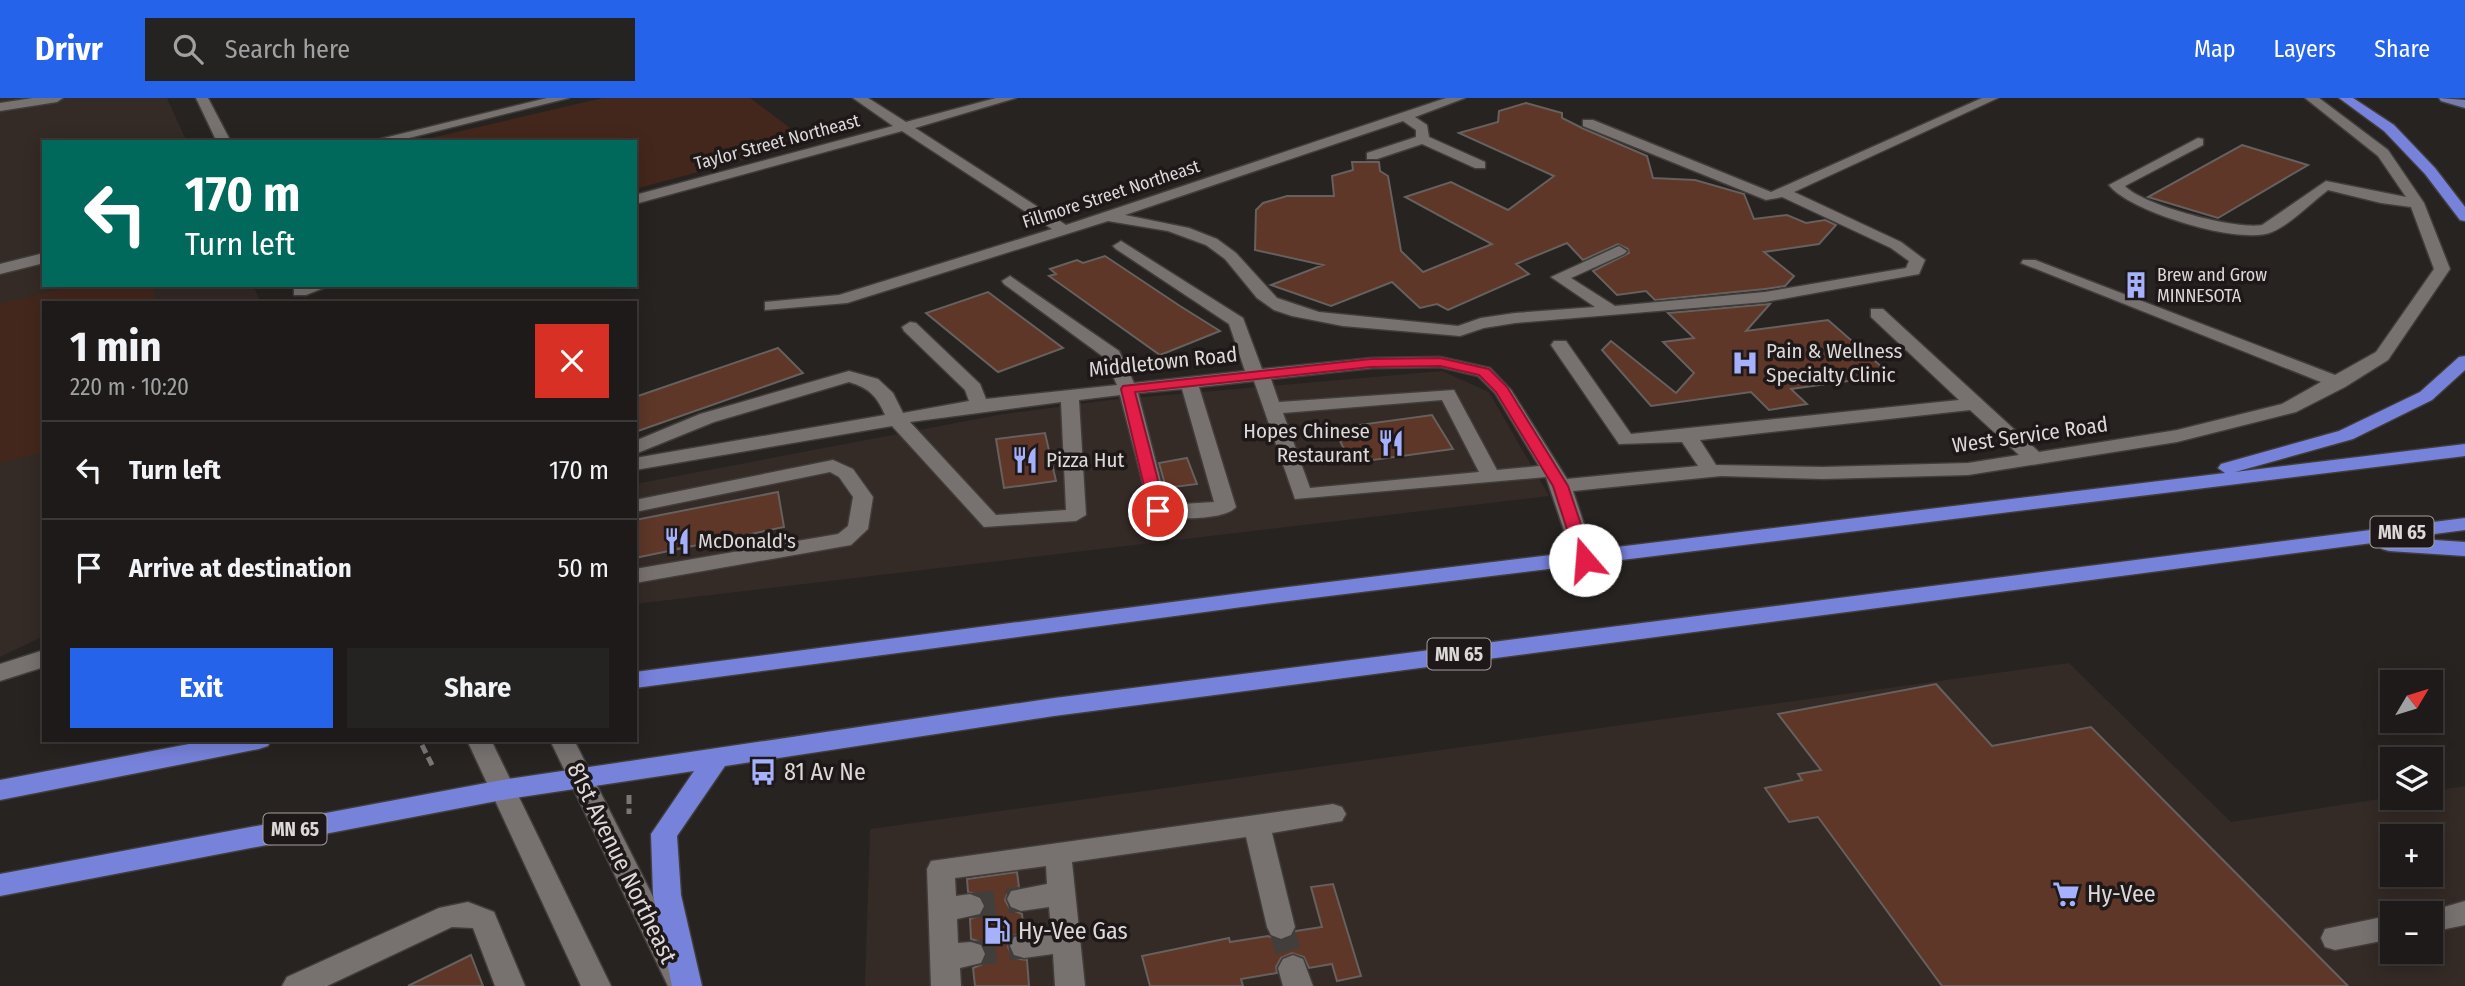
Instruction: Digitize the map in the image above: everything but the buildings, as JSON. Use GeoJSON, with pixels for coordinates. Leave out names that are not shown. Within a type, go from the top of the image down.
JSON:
{"type":"FeatureCollection","features":[{"type":"Feature","properties":{"kind":"highway"},"geometry":{"type":"LineString","coordinates":[[2345,98],[2389,128],[2431,171],[2465,217]]}},
{"type":"Feature","properties":{"kind":"highway"},"geometry":{"type":"LineString","coordinates":[[2168,486],[2346,435],[2426,397],[2465,361]]}},
{"type":"Feature","properties":{"kind":"highway"},"geometry":{"type":"LineString","coordinates":[[637,680],[1239,600],[1585,560],[2465,450]]}},
{"type":"Feature","properties":{"kind":"highway","name":"MN 65"},"geometry":{"type":"LineString","coordinates":[[0,885],[502,790],[1054,707],[2465,524]]}},
{"type":"Feature","properties":{"kind":"highway"},"geometry":{"type":"LineString","coordinates":[[2338,540],[2465,549]]}},
{"type":"Feature","properties":{"kind":"highway"},"geometry":{"type":"LineString","coordinates":[[0,790],[250,742]]}},
{"type":"Feature","properties":{"kind":"highway"},"geometry":{"type":"LineString","coordinates":[[685,986],[667,895],[664,834],[716,758]]}},
{"type":"Feature","properties":{"kind":"main road"},"geometry":{"type":"LineString","coordinates":[[2445,98],[2465,104]]}},
{"type":"Feature","properties":{"kind":"street"},"geometry":{"type":"LineString","coordinates":[[0,107],[57,98]]}},
{"type":"Feature","properties":{"kind":"street"},"geometry":{"type":"LineString","coordinates":[[202,98],[223,140]]}},
{"type":"Feature","properties":{"kind":"street"},"geometry":{"type":"LineString","coordinates":[[383,140],[563,98]]}},
{"type":"Feature","properties":{"kind":"street"},"geometry":{"type":"LineString","coordinates":[[859,98],[1064,230]]}},
{"type":"Feature","properties":{"kind":"street","name":"Taylor Street Northeast"},"geometry":{"type":"LineString","coordinates":[[637,199],[1010,98]]}},
{"type":"Feature","properties":{"kind":"street","name":"Fillmore Street Northeast"},"geometry":{"type":"LineString","coordinates":[[771,306],[841,300],[1107,216],[1459,98]]}},
{"type":"Feature","properties":{"kind":"street"},"geometry":{"type":"LineString","coordinates":[[1588,123],[1771,197],[1992,98]]}},
{"type":"Feature","properties":{"kind":"street"},"geometry":{"type":"LineString","coordinates":[[2311,98],[2383,153],[2417,203]]}},
{"type":"Feature","properties":{"kind":"street"},"geometry":{"type":"LineString","coordinates":[[1406,117],[1422,128],[1423,139]]}},
{"type":"Feature","properties":{"kind":"street"},"geometry":{"type":"LineString","coordinates":[[1372,156],[1423,139],[1480,165]]}},
{"type":"Feature","properties":{"kind":"street"},"geometry":{"type":"LineString","coordinates":[[2198,142],[2116,185],[2123,192],[2232,231],[2257,233],[2267,229],[2326,185],[2381,199],[2417,203]]}},
{"type":"Feature","properties":{"kind":"street"},"geometry":{"type":"LineString","coordinates":[[1440,362],[1442,339],[1481,323],[1752,299],[1876,280],[1913,271],[1917,260],[1896,245],[1783,192]]}},
{"type":"Feature","properties":{"kind":"street","name":"West Service Road"},"geometry":{"type":"LineString","coordinates":[[1272,408],[1302,495],[1491,477],[1556,478],[1711,471],[1823,473],[1968,469],[2177,436],[2289,408],[2339,383],[2382,356],[2442,269],[2417,203]]}},
{"type":"Feature","properties":{"kind":"street"},"geometry":{"type":"LineString","coordinates":[[1107,216],[1190,233],[1225,250],[1246,279],[1279,306],[1322,317],[1460,331]]}},
{"type":"Feature","properties":{"kind":"street"},"geometry":{"type":"LineString","coordinates":[[1121,246],[1237,322],[1272,408],[1448,394],[1491,477]]}},
{"type":"Feature","properties":{"kind":"street"},"geometry":{"type":"LineString","coordinates":[[1612,311],[1559,277],[1619,251]]}},
{"type":"Feature","properties":{"kind":"street"},"geometry":{"type":"LineString","coordinates":[[0,269],[42,258]]}},
{"type":"Feature","properties":{"kind":"street"},"geometry":{"type":"LineString","coordinates":[[2029,263],[2339,383]]}},
{"type":"Feature","properties":{"kind":"street"},"geometry":{"type":"LineString","coordinates":[[1010,281],[1114,355],[1128,389],[1158,511],[1182,513],[1226,507],[1189,383]]}},
{"type":"Feature","properties":{"kind":"street"},"geometry":{"type":"LineString","coordinates":[[301,293],[318,287]]}},
{"type":"Feature","properties":{"kind":"street"},"geometry":{"type":"LineString","coordinates":[[1877,313],[2035,458]]}},
{"type":"Feature","properties":{"kind":"street"},"geometry":{"type":"LineString","coordinates":[[910,327],[974,388],[979,405]]}},
{"type":"Feature","properties":{"kind":"street"},"geometry":{"type":"LineString","coordinates":[[1560,345],[1626,440],[1687,436],[1974,404]]}},
{"type":"Feature","properties":{"kind":"street","name":"Middletown Road"},"geometry":{"type":"LineString","coordinates":[[637,464],[979,405],[1371,363],[1440,362],[1484,372],[1502,390],[1556,478],[1585,560]]}},
{"type":"Feature","properties":{"kind":"street"},"geometry":{"type":"LineString","coordinates":[[637,447],[707,418],[849,376],[872,383],[887,397],[896,419],[991,522],[1076,515],[1070,395]]}},
{"type":"Feature","properties":{"kind":"street"},"geometry":{"type":"LineString","coordinates":[[1687,436],[1711,471]]}},
{"type":"Feature","properties":{"kind":"street"},"geometry":{"type":"LineString","coordinates":[[637,576],[844,540],[858,528],[863,497],[845,473],[795,437]]}},
{"type":"Feature","properties":{"kind":"street"},"geometry":{"type":"LineString","coordinates":[[637,506],[833,466]]}},
{"type":"Feature","properties":{"kind":"street"},"geometry":{"type":"LineString","coordinates":[[0,673],[42,659]]}},
{"type":"Feature","properties":{"kind":"street"},"geometry":{"type":"LineString","coordinates":[[480,742],[596,986]]}},
{"type":"Feature","properties":{"kind":"street","name":"81st Avenue Northeast"},"geometry":{"type":"LineString","coordinates":[[563,742],[685,986]]}},
{"type":"Feature","properties":{"kind":"street"},"geometry":{"type":"LineString","coordinates":[[954,966],[942,910],[941,869],[1333,814]]}},
{"type":"Feature","properties":{"kind":"street"},"geometry":{"type":"LineString","coordinates":[[1257,825],[1281,927]]}},
{"type":"Feature","properties":{"kind":"street"},"geometry":{"type":"LineString","coordinates":[[1058,853],[1069,986]]}},
{"type":"Feature","properties":{"kind":"street"},"geometry":{"type":"LineString","coordinates":[[1021,899],[1061,894]]}},
{"type":"Feature","properties":{"kind":"street"},"geometry":{"type":"LineString","coordinates":[[942,910],[970,906]]}},
{"type":"Feature","properties":{"kind":"street"},"geometry":{"type":"LineString","coordinates":[[297,986],[449,916],[468,914],[484,920],[510,986]]}},
{"type":"Feature","properties":{"kind":"street"},"geometry":{"type":"LineString","coordinates":[[2443,918],[2465,914]]}},
{"type":"Feature","properties":{"kind":"street"},"geometry":{"type":"LineString","coordinates":[[2335,938],[2380,929]]}},
{"type":"Feature","properties":{"kind":"street"},"geometry":{"type":"LineString","coordinates":[[1024,947],[1066,940]]}},
{"type":"Feature","properties":{"kind":"path"},"geometry":{"type":"LineString","coordinates":[[422,745],[433,766]]}},
{"type":"Feature","properties":{"kind":"path"},"geometry":{"type":"LineString","coordinates":[[629,794],[629,824]]}},
{"type":"Feature","properties":{"kind":"shaded area"},"geometry":{"type":"Polygon","coordinates":[[[0,98],[167,98],[186,140],[42,140],[42,287],[254,287],[260,301],[42,301],[42,637],[0,657],[0,98]]]}},
{"type":"Feature","properties":{"kind":"shaded area"},"geometry":{"type":"Polygon","coordinates":[[[603,98],[750,98],[809,142],[637,188],[637,140],[423,140],[603,98]]]}},
{"type":"Feature","properties":{"kind":"shaded area"},"geometry":{"type":"Polygon","coordinates":[[[68,287],[152,287],[156,301],[42,301],[42,452],[0,463],[0,304],[68,287]]]}},
{"type":"Feature","properties":{"kind":"shaded area"},"geometry":{"type":"Polygon","coordinates":[[[1442,371],[1489,392],[1549,496],[637,604],[637,484],[998,415],[1110,400],[1442,371]]]}},
{"type":"Feature","properties":{"kind":"shaded area"},"geometry":{"type":"Polygon","coordinates":[[[2069,663],[2231,822],[2380,799],[2380,810],[2443,810],[2443,789],[2465,786],[2465,986],[865,986],[870,829],[2069,663]]]}},
{"type":"Feature","properties":{"kind":"tunnel"},"geometry":{"type":"LineString","coordinates":[[970,906],[1021,899]]}},
{"type":"Feature","properties":{"kind":"tunnel"},"geometry":{"type":"LineString","coordinates":[[1281,927],[1293,968]]}},
{"type":"Feature","properties":{"kind":"tunnel"},"geometry":{"type":"LineString","coordinates":[[971,954],[1024,946]]}},
{"type":"Feature","properties":{"kind":"place","name":"Brew and Grow MINNESOTA"},"geometry":{"type":"Point","coordinates":[2136,285]}},
{"type":"Feature","properties":{"kind":"place","name":"Pain & Wellness Specialty Clinic"},"geometry":{"type":"Point","coordinates":[1745,363]}},
{"type":"Feature","properties":{"kind":"place","name":"Hopes Chinese Restaurant"},"geometry":{"type":"Point","coordinates":[1391,443]}},
{"type":"Feature","properties":{"kind":"place","name":"Pizza Hut"},"geometry":{"type":"Point","coordinates":[1025,460]}},
{"type":"Feature","properties":{"kind":"place","name":"McDonald's"},"geometry":{"type":"Point","coordinates":[677,541]}},
{"type":"Feature","properties":{"kind":"place","name":"81 Av Ne"},"geometry":{"type":"Point","coordinates":[763,772]}},
{"type":"Feature","properties":{"kind":"place","name":"Hy-Vee"},"geometry":{"type":"Point","coordinates":[2066,894]}},
{"type":"Feature","properties":{"kind":"place","name":"Hy-Vee Gas"},"geometry":{"type":"Point","coordinates":[997,931]}},
{"type":"Feature","properties":{"kind":"route"},"geometry":{"type":"LineString","coordinates":[[1158,511],[1128,389],[1371,363],[1440,362],[1484,372],[1502,390],[1561,486],[1585,560]]}}]}
